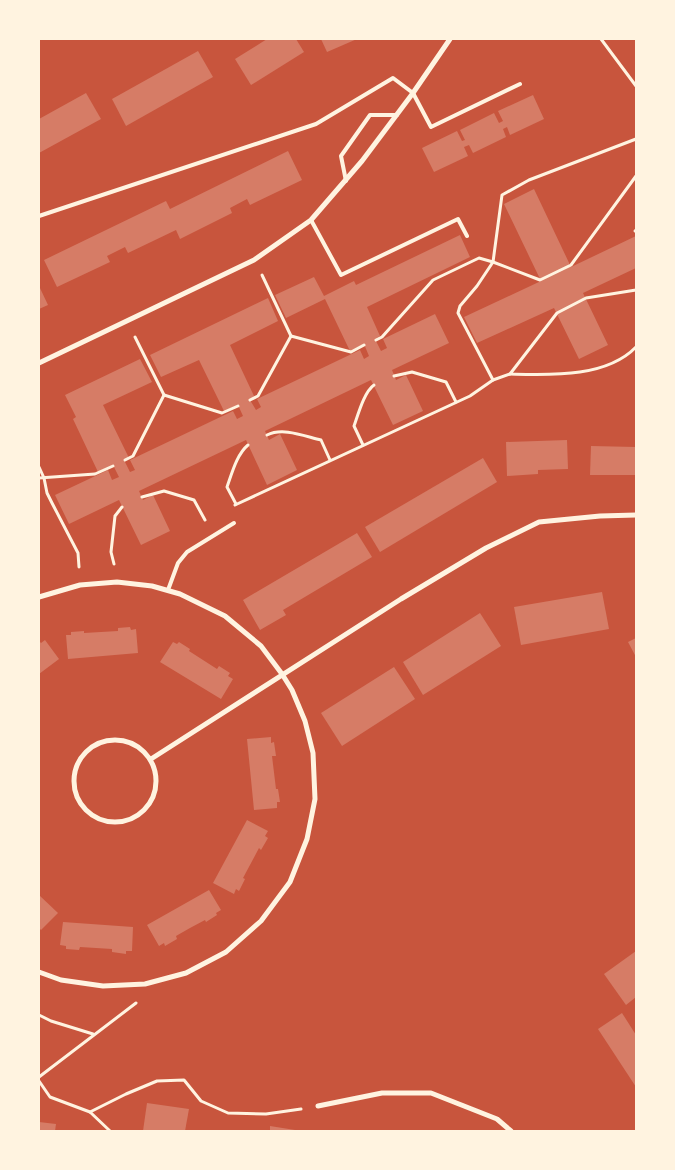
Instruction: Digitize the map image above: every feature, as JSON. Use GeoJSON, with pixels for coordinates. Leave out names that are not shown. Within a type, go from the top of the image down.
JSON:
{"type":"FeatureCollection","features":[{"type":"Feature","properties":{"kind":"street"},"geometry":{"type":"LineString","coordinates":[[39,363],[254,260],[311,220],[346,181],[397,115],[450,39]]}},
{"type":"Feature","properties":{"kind":"street"},"geometry":{"type":"LineString","coordinates":[[151,759],[282,674],[486,548],[539,522],[600,516],[636,515]]}},
{"type":"Feature","properties":{"kind":"street"},"geometry":{"type":"LineString","coordinates":[[39,597],[80,585],[117,582],[168,590],[225,616],[260,646],[292,690],[305,721],[313,753],[314,799],[307,839],[290,882],[261,921],[226,952],[186,973],[145,984],[103,986],[61,980],[39,972]]}},
{"type":"Feature","properties":{"kind":"street"},"geometry":{"type":"LineString","coordinates":[[118,739],[139,746],[151,759],[157,783],[150,805],[131,820],[108,823],[89,815],[75,796],[73,776],[80,758],[96,743],[118,739]]}},
{"type":"Feature","properties":{"kind":"street"},"geometry":{"type":"LineString","coordinates":[[318,1106],[382,1092],[431,1093],[497,1119],[511,1131]]}},
{"type":"Feature","properties":{"kind":"lane"},"geometry":{"type":"LineString","coordinates":[[39,216],[316,124],[393,78],[413,93],[431,127],[520,84]]}},
{"type":"Feature","properties":{"kind":"lane"},"geometry":{"type":"LineString","coordinates":[[346,181],[340,156],[370,115],[397,115]]}},
{"type":"Feature","properties":{"kind":"lane"},"geometry":{"type":"LineString","coordinates":[[311,220],[341,275],[458,219],[467,236]]}},
{"type":"Feature","properties":{"kind":"lane"},"geometry":{"type":"LineString","coordinates":[[168,590],[178,563],[187,552],[234,523]]}},
{"type":"Feature","properties":{"kind":"path"},"geometry":{"type":"LineString","coordinates":[[601,39],[636,86]]}},
{"type":"Feature","properties":{"kind":"path"},"geometry":{"type":"LineString","coordinates":[[493,380],[458,313],[460,306],[477,286],[493,262],[502,195],[529,180],[636,139]]}},
{"type":"Feature","properties":{"kind":"path"},"geometry":{"type":"LineString","coordinates":[[376,340],[382,337],[433,280],[479,258],[540,280],[571,265],[636,176]]}},
{"type":"Feature","properties":{"kind":"path"},"geometry":{"type":"LineString","coordinates":[[254,260],[291,336],[351,352],[364,345]]}},
{"type":"Feature","properties":{"kind":"path"},"geometry":{"type":"LineString","coordinates":[[510,374],[557,313],[586,298],[636,290]]}},
{"type":"Feature","properties":{"kind":"path"},"geometry":{"type":"LineString","coordinates":[[127,321],[164,395],[222,413],[238,406]]}},
{"type":"Feature","properties":{"kind":"path"},"geometry":{"type":"LineString","coordinates":[[250,400],[258,396],[291,336]]}},
{"type":"Feature","properties":{"kind":"path"},"geometry":{"type":"LineString","coordinates":[[231,506],[470,396],[493,380],[510,374],[548,375],[580,372],[607,366],[630,353],[636,347]]}},
{"type":"Feature","properties":{"kind":"path"},"geometry":{"type":"LineString","coordinates":[[394,376],[412,372],[446,382],[456,402]]}},
{"type":"Feature","properties":{"kind":"path"},"geometry":{"type":"LineString","coordinates":[[363,445],[354,426],[366,396],[374,385]]}},
{"type":"Feature","properties":{"kind":"path"},"geometry":{"type":"LineString","coordinates":[[125,460],[133,456],[164,395]]}},
{"type":"Feature","properties":{"kind":"path"},"geometry":{"type":"LineString","coordinates":[[267,436],[271,433],[286,431],[321,440],[330,460]]}},
{"type":"Feature","properties":{"kind":"path"},"geometry":{"type":"LineString","coordinates":[[236,504],[227,487],[238,459],[248,444]]}},
{"type":"Feature","properties":{"kind":"path"},"geometry":{"type":"LineString","coordinates":[[39,478],[95,474],[113,466]]}},
{"type":"Feature","properties":{"kind":"path"},"geometry":{"type":"LineString","coordinates":[[39,468],[50,498],[78,553]]}},
{"type":"Feature","properties":{"kind":"path"},"geometry":{"type":"LineString","coordinates":[[142,497],[164,492],[194,500],[214,535]]}},
{"type":"Feature","properties":{"kind":"path"},"geometry":{"type":"LineString","coordinates":[[111,552],[116,516],[122,507]]}},
{"type":"Feature","properties":{"kind":"path"},"geometry":{"type":"LineString","coordinates":[[205,519],[212,516]]}},
{"type":"Feature","properties":{"kind":"path"},"geometry":{"type":"LineString","coordinates":[[39,1077],[137,1002],[145,984]]}},
{"type":"Feature","properties":{"kind":"path"},"geometry":{"type":"LineString","coordinates":[[39,1015],[51,1021],[94,1034]]}},
{"type":"Feature","properties":{"kind":"path"},"geometry":{"type":"LineString","coordinates":[[90,1112],[157,1081],[184,1080],[201,1101],[228,1113],[266,1114],[318,1106]]}},
{"type":"Feature","properties":{"kind":"path"},"geometry":{"type":"LineString","coordinates":[[39,1081],[50,1097],[90,1112],[110,1131]]}},
{"type":"Feature","properties":{"kind":"building"},"geometry":{"type":"Polygon","coordinates":[[[267,39],[296,39],[304,52],[251,85],[235,59],[267,39]]]}},
{"type":"Feature","properties":{"kind":"building"},"geometry":{"type":"Polygon","coordinates":[[[321,39],[357,39],[327,52],[321,39]]]}},
{"type":"Feature","properties":{"kind":"building"},"geometry":{"type":"Polygon","coordinates":[[[198,51],[213,77],[126,126],[112,99],[198,51]]]}},
{"type":"Feature","properties":{"kind":"building"},"geometry":{"type":"Polygon","coordinates":[[[86,93],[101,119],[39,153],[39,119],[86,93]]]}},
{"type":"Feature","properties":{"kind":"building"},"geometry":{"type":"Polygon","coordinates":[[[533,95],[544,119],[510,135],[507,127],[503,129],[506,137],[473,153],[469,145],[464,147],[468,156],[434,172],[422,148],[457,131],[462,141],[465,140],[460,130],[494,113],[499,123],[503,121],[498,111],[533,95]]]}},
{"type":"Feature","properties":{"kind":"building"},"geometry":{"type":"Polygon","coordinates":[[[288,151],[302,180],[250,205],[247,199],[230,208],[232,213],[180,239],[176,230],[128,253],[125,247],[107,256],[110,262],[57,287],[44,260],[166,201],[170,209],[288,151]]]}},
{"type":"Feature","properties":{"kind":"building"},"geometry":{"type":"Polygon","coordinates":[[[534,189],[571,267],[636,236],[636,268],[583,293],[608,345],[579,359],[554,308],[477,343],[464,317],[541,281],[504,204],[534,189]]]}},
{"type":"Feature","properties":{"kind":"building"},"geometry":{"type":"Polygon","coordinates":[[[460,235],[470,257],[367,307],[380,336],[375,339],[381,351],[387,348],[383,339],[435,314],[449,343],[392,370],[396,380],[406,375],[423,411],[393,425],[371,380],[265,431],[269,440],[280,434],[297,470],[267,485],[246,440],[139,491],[143,500],[153,495],[170,531],[141,545],[119,500],[69,524],[55,495],[108,470],[112,480],[119,477],[113,465],[98,472],[73,419],[76,417],[65,395],[140,359],[152,382],[103,405],[129,458],[124,460],[130,472],[135,470],[130,460],[233,411],[237,419],[243,416],[238,405],[224,411],[199,360],[161,377],[150,355],[268,298],[278,321],[230,345],[254,396],[250,400],[256,410],[261,407],[257,399],[360,350],[364,359],[369,356],[364,344],[350,351],[325,299],[286,318],[275,295],[314,277],[324,296],[354,281],[356,285],[460,235]]]}},
{"type":"Feature","properties":{"kind":"building"},"geometry":{"type":"Polygon","coordinates":[[[39,286],[48,305],[39,309],[39,286]]]}},
{"type":"Feature","properties":{"kind":"building"},"geometry":{"type":"Polygon","coordinates":[[[567,440],[568,469],[538,470],[538,474],[507,476],[506,442],[567,440]]]}},
{"type":"Feature","properties":{"kind":"building"},"geometry":{"type":"Polygon","coordinates":[[[591,446],[636,447],[636,475],[590,475],[591,446]]]}},
{"type":"Feature","properties":{"kind":"building"},"geometry":{"type":"Polygon","coordinates":[[[483,458],[497,482],[380,552],[365,527],[483,458]]]}},
{"type":"Feature","properties":{"kind":"building"},"geometry":{"type":"Polygon","coordinates":[[[357,533],[372,557],[283,610],[286,615],[260,630],[243,600],[357,533]]]}},
{"type":"Feature","properties":{"kind":"building"},"geometry":{"type":"Polygon","coordinates":[[[602,592],[609,629],[521,645],[514,607],[602,592]]]}},
{"type":"Feature","properties":{"kind":"building"},"geometry":{"type":"Polygon","coordinates":[[[480,613],[501,646],[423,695],[403,662],[480,613]]]}},
{"type":"Feature","properties":{"kind":"building"},"geometry":{"type":"Polygon","coordinates":[[[130,627],[131,630],[136,629],[138,653],[68,659],[66,635],[71,635],[71,632],[118,631],[118,628],[130,627]]]}},
{"type":"Feature","properties":{"kind":"building"},"geometry":{"type":"Polygon","coordinates":[[[636,638],[636,657],[628,642],[636,638]]]}},
{"type":"Feature","properties":{"kind":"building"},"geometry":{"type":"Polygon","coordinates":[[[45,640],[59,659],[39,674],[39,641],[41,643],[45,640]]]}},
{"type":"Feature","properties":{"kind":"building"},"geometry":{"type":"Polygon","coordinates":[[[173,642],[177,644],[179,642],[190,649],[189,651],[217,669],[219,666],[230,673],[228,676],[233,679],[221,699],[160,662],[173,642]]]}},
{"type":"Feature","properties":{"kind":"building"},"geometry":{"type":"Polygon","coordinates":[[[394,667],[415,699],[342,746],[321,713],[394,667]]]}},
{"type":"Feature","properties":{"kind":"building"},"geometry":{"type":"Polygon","coordinates":[[[271,737],[271,743],[274,742],[276,756],[272,756],[276,789],[278,789],[280,802],[277,802],[277,808],[254,810],[247,739],[271,737]]]}},
{"type":"Feature","properties":{"kind":"building"},"geometry":{"type":"Polygon","coordinates":[[[247,820],[268,831],[265,836],[268,838],[261,850],[259,848],[243,878],[245,879],[239,891],[236,889],[234,894],[213,883],[247,820]]]}},
{"type":"Feature","properties":{"kind":"building"},"geometry":{"type":"Polygon","coordinates":[[[209,890],[221,910],[216,913],[217,915],[176,936],[177,939],[165,946],[164,943],[159,946],[147,925],[209,890]]]}},
{"type":"Feature","properties":{"kind":"building"},"geometry":{"type":"Polygon","coordinates":[[[39,895],[58,913],[41,930],[39,928],[39,895]]]}},
{"type":"Feature","properties":{"kind":"building"},"geometry":{"type":"Polygon","coordinates":[[[63,922],[133,927],[132,951],[126,951],[126,954],[112,952],[112,949],[80,947],[79,950],[66,949],[66,946],[60,945],[63,922]]]}},
{"type":"Feature","properties":{"kind":"building"},"geometry":{"type":"Polygon","coordinates":[[[636,951],[636,997],[626,1005],[604,974],[636,951]]]}},
{"type":"Feature","properties":{"kind":"building"},"geometry":{"type":"Polygon","coordinates":[[[622,1013],[636,1035],[636,1087],[598,1029],[622,1013]]]}},
{"type":"Feature","properties":{"kind":"building"},"geometry":{"type":"Polygon","coordinates":[[[147,1103],[189,1109],[185,1131],[143,1131],[147,1103]]]}},
{"type":"Feature","properties":{"kind":"building"},"geometry":{"type":"Polygon","coordinates":[[[39,1122],[56,1124],[55,1131],[39,1131],[39,1122]]]}},
{"type":"Feature","properties":{"kind":"building"},"geometry":{"type":"Polygon","coordinates":[[[270,1126],[295,1130],[295,1131],[270,1131],[270,1126]]]}}]}
